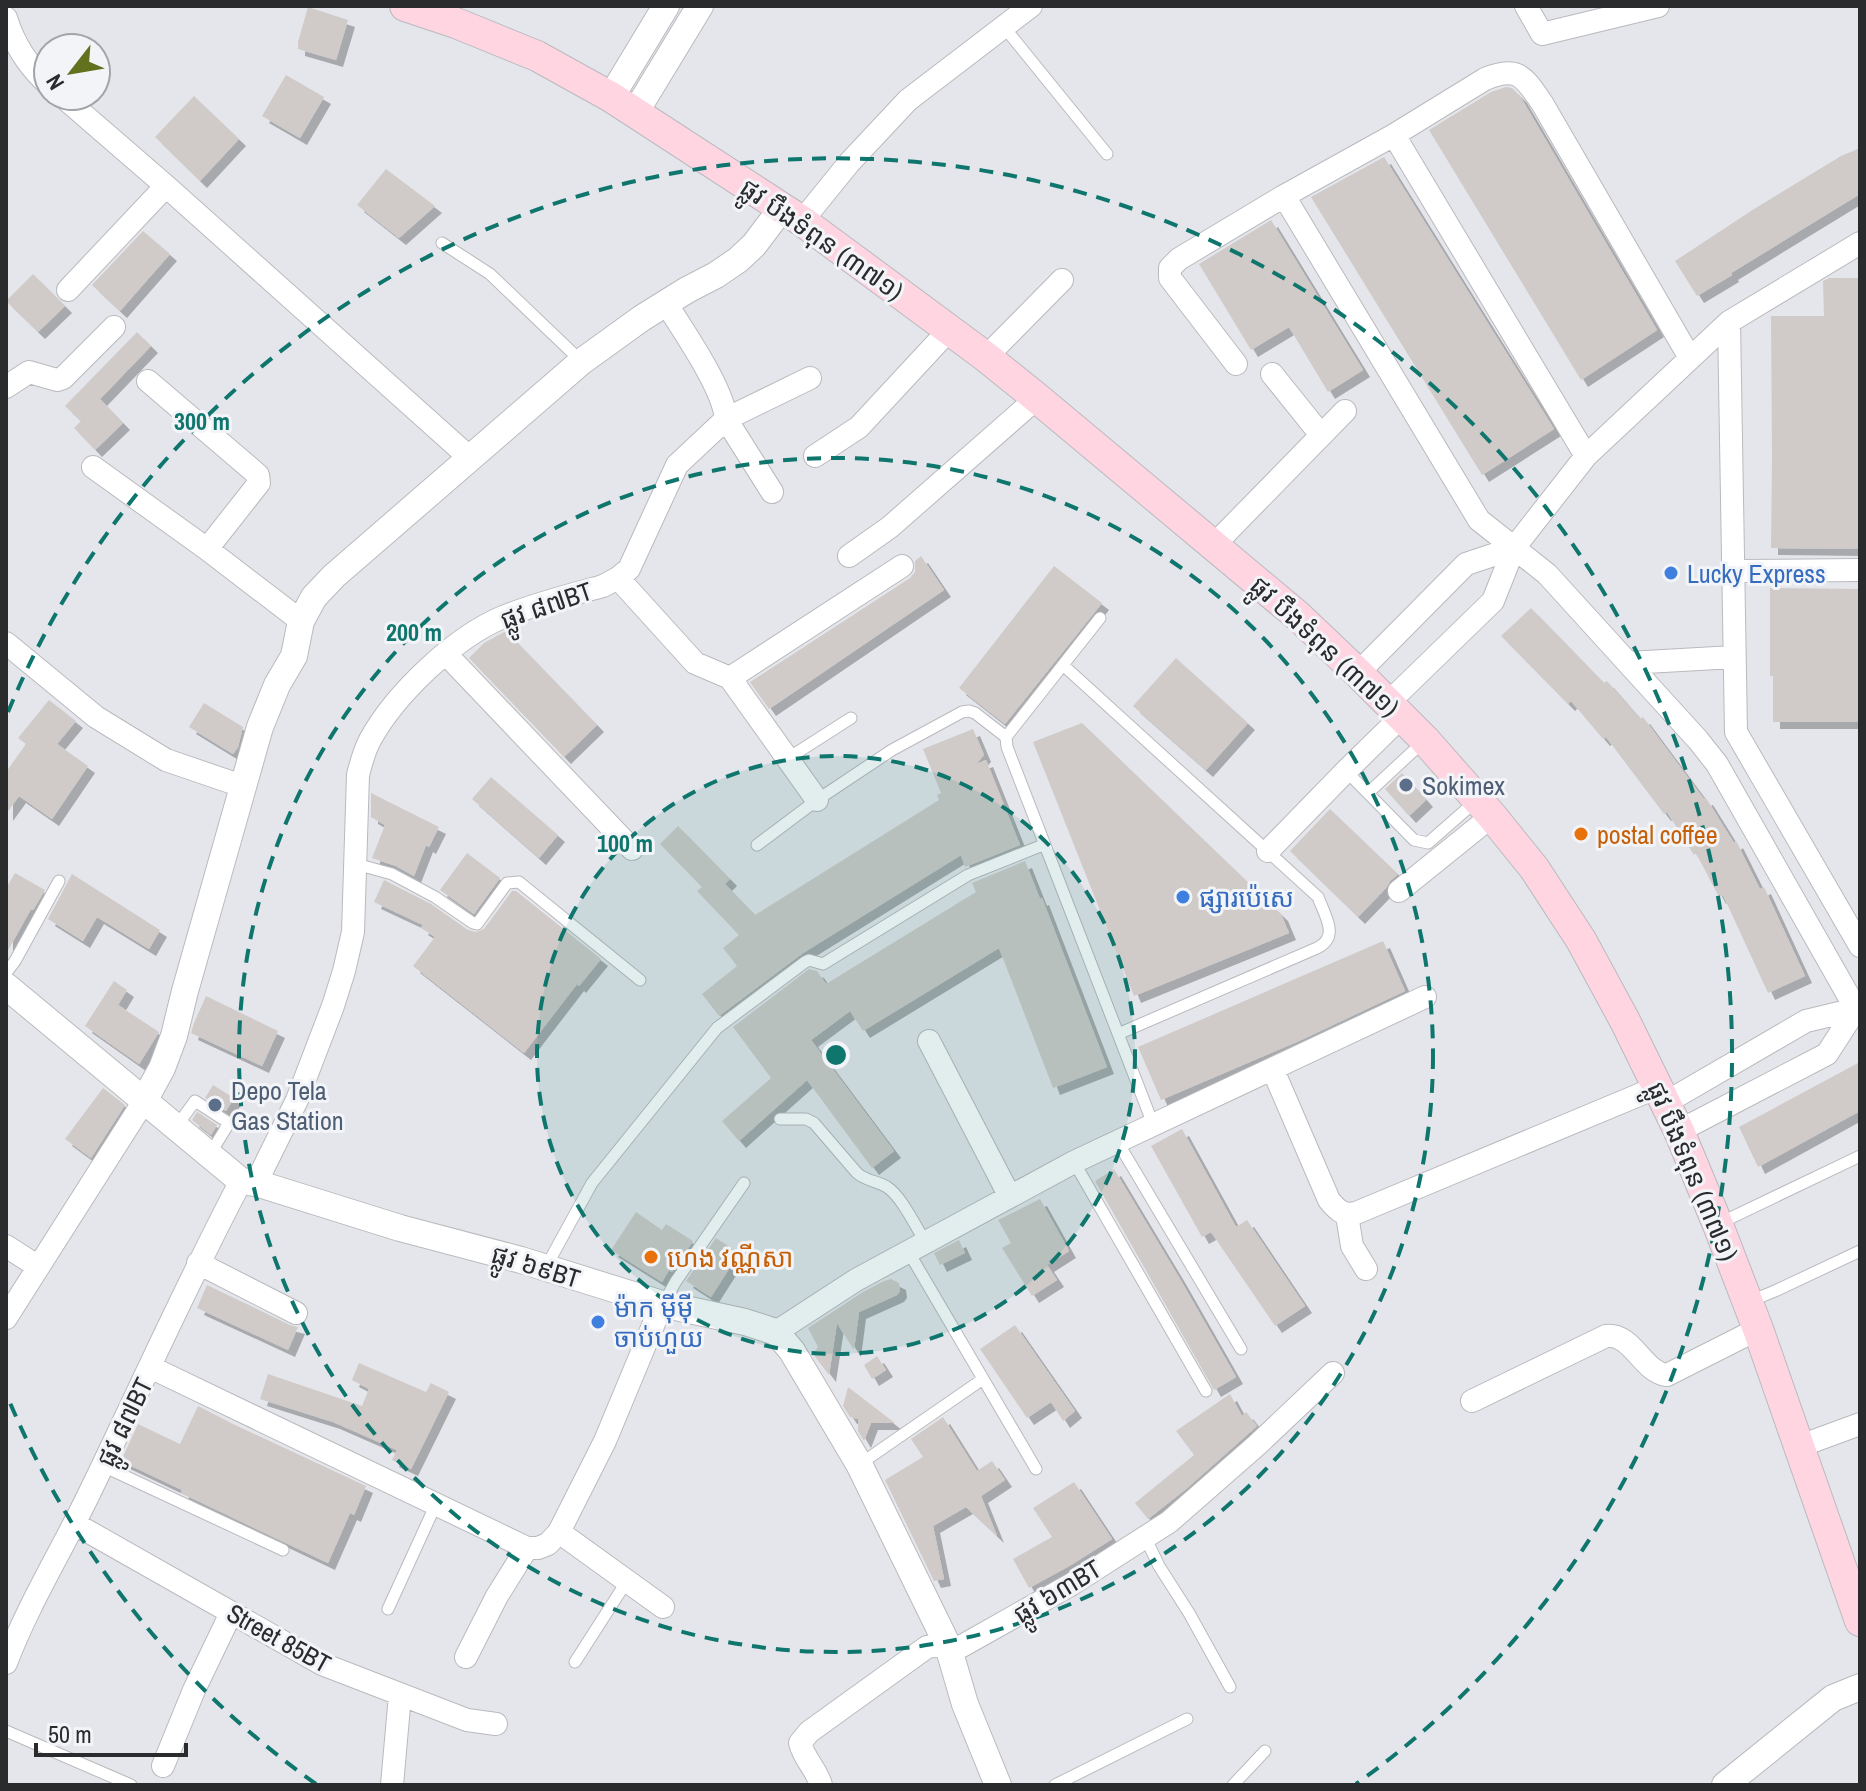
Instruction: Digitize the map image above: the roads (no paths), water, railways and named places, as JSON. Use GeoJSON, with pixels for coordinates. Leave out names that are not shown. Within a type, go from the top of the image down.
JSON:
{"type":"FeatureCollection","features":[{"type":"Feature","properties":{"kind":"main road","name":"ផ្លូវ បឹងទំពុន (៣៧១)"},"geometry":{"type":"LineString","coordinates":[[405,6],[537,56],[623,105],[792,214],[1037,398],[1298,616],[1425,740],[1534,868],[1581,940],[1625,1021],[1679,1131],[1718,1225],[1800,1446],[1860,1621]]}},
{"type":"Feature","properties":{"kind":"street"},"geometry":{"type":"LineString","coordinates":[[623,105],[666,6]]}},
{"type":"Feature","properties":{"kind":"street"},"geometry":{"type":"LineString","coordinates":[[623,105],[699,6]]}},
{"type":"Feature","properties":{"kind":"street"},"geometry":{"type":"LineString","coordinates":[[9,1305],[144,1101],[162,1068],[174,1036],[260,727],[277,685],[294,656],[301,621],[314,597],[334,576],[581,362],[666,303],[738,260],[849,163],[908,100],[1031,6]]}},
{"type":"Feature","properties":{"kind":"street"},"geometry":{"type":"LineString","coordinates":[[1526,6],[1542,34],[1658,6]]}},
{"type":"Feature","properties":{"kind":"street"},"geometry":{"type":"LineString","coordinates":[[6,18],[18,50],[32,68]]}},
{"type":"Feature","properties":{"kind":"street"},"geometry":{"type":"LineString","coordinates":[[1236,364],[1170,278],[1170,268],[1179,259],[1284,196],[1502,72],[1526,80],[1542,103],[1690,358]]}},
{"type":"Feature","properties":{"kind":"street"},"geometry":{"type":"LineString","coordinates":[[80,112],[470,458]]}},
{"type":"Feature","properties":{"kind":"street"},"geometry":{"type":"LineString","coordinates":[[1394,135],[1586,456]]}},
{"type":"Feature","properties":{"kind":"street"},"geometry":{"type":"LineString","coordinates":[[68,290],[166,186]]}},
{"type":"Feature","properties":{"kind":"street"},"geometry":{"type":"LineString","coordinates":[[1284,196],[1479,520],[1547,574],[1717,764],[1858,1008]]}},
{"type":"Feature","properties":{"kind":"street"},"geometry":{"type":"LineString","coordinates":[[1268,851],[1346,771],[1395,710],[1493,601],[1514,548],[1586,456],[1729,322],[1860,243]]}},
{"type":"Feature","properties":{"kind":"street"},"geometry":{"type":"LineString","coordinates":[[986,357],[1062,280]]}},
{"type":"Feature","properties":{"kind":"street"},"geometry":{"type":"LineString","coordinates":[[666,303],[717,391],[726,419],[772,492]]}},
{"type":"Feature","properties":{"kind":"street"},"geometry":{"type":"LineString","coordinates":[[1729,322],[1736,732],[1860,946]]}},
{"type":"Feature","properties":{"kind":"street"},"geometry":{"type":"LineString","coordinates":[[6,387],[29,372],[57,380],[63,378],[114,327]]}},
{"type":"Feature","properties":{"kind":"street"},"geometry":{"type":"LineString","coordinates":[[815,456],[859,427],[949,330]]}},
{"type":"Feature","properties":{"kind":"street"},"geometry":{"type":"LineString","coordinates":[[1272,374],[1321,435]]}},
{"type":"Feature","properties":{"kind":"street","name":"ផ្លូវ ៨៧BT"},"geometry":{"type":"LineString","coordinates":[[6,1663],[198,1263],[297,1100],[333,1006],[353,932],[358,775],[369,741],[403,694],[446,654],[478,630],[503,617],[603,586],[629,569],[677,465],[726,419],[810,378]]}},
{"type":"Feature","properties":{"kind":"street"},"geometry":{"type":"LineString","coordinates":[[148,381],[260,479],[207,549]]}},
{"type":"Feature","properties":{"kind":"street"},"geometry":{"type":"LineString","coordinates":[[849,556],[890,527],[1037,398]]}},
{"type":"Feature","properties":{"kind":"street"},"geometry":{"type":"LineString","coordinates":[[1213,546],[1345,411]]}},
{"type":"Feature","properties":{"kind":"street"},"geometry":{"type":"LineString","coordinates":[[93,467],[301,621]]}},
{"type":"Feature","properties":{"kind":"street"},"geometry":{"type":"LineString","coordinates":[[1358,673],[1466,564],[1514,548]]}},
{"type":"Feature","properties":{"kind":"street"},"geometry":{"type":"LineString","coordinates":[[730,678],[902,566]]}},
{"type":"Feature","properties":{"kind":"street"},"geometry":{"type":"LineString","coordinates":[[1733,571],[1860,570]]}},
{"type":"Feature","properties":{"kind":"street"},"geometry":{"type":"LineString","coordinates":[[618,578],[695,663],[730,678],[817,800]]}},
{"type":"Feature","properties":{"kind":"street"},"geometry":{"type":"LineString","coordinates":[[6,643],[96,717],[166,760],[242,786]]}},
{"type":"Feature","properties":{"kind":"street"},"geometry":{"type":"LineString","coordinates":[[446,654],[632,849]]}},
{"type":"Feature","properties":{"kind":"street"},"geometry":{"type":"LineString","coordinates":[[1628,663],[1734,657]]}},
{"type":"Feature","properties":{"kind":"street"},"geometry":{"type":"LineString","coordinates":[[1399,891],[1485,808]]}},
{"type":"Feature","properties":{"kind":"street","name":"ផ្លូវ ៦៩BT"},"geometry":{"type":"LineString","coordinates":[[6,986],[209,1154],[249,1182],[662,1304],[776,1332]]}},
{"type":"Feature","properties":{"kind":"street"},"geometry":{"type":"LineString","coordinates":[[998,1785],[965,1704],[948,1646],[859,1464],[792,1351],[776,1332],[856,1280],[1009,1195],[1425,997]]}},
{"type":"Feature","properties":{"kind":"street"},"geometry":{"type":"LineString","coordinates":[[1273,1070],[1329,1200],[1337,1210],[1347,1215],[1661,1095],[1806,1021],[1858,1008]]}},
{"type":"Feature","properties":{"kind":"street"},"geometry":{"type":"LineString","coordinates":[[1679,1131],[1827,1054],[1858,1008]]}},
{"type":"Feature","properties":{"kind":"street"},"geometry":{"type":"LineString","coordinates":[[929,1041],[1009,1195]]}},
{"type":"Feature","properties":{"kind":"street"},"geometry":{"type":"LineString","coordinates":[[1347,1215],[1352,1246],[1366,1269]]}},
{"type":"Feature","properties":{"kind":"street"},"geometry":{"type":"LineString","coordinates":[[6,1246],[37,1266]]}},
{"type":"Feature","properties":{"kind":"street"},"geometry":{"type":"LineString","coordinates":[[198,1263],[296,1313]]}},
{"type":"Feature","properties":{"kind":"street"},"geometry":{"type":"LineString","coordinates":[[150,1367],[527,1548],[538,1548],[548,1544],[559,1532],[605,1441],[662,1304]]}},
{"type":"Feature","properties":{"kind":"street"},"geometry":{"type":"LineString","coordinates":[[1472,1401],[1606,1336],[1622,1338],[1657,1373],[1667,1375],[1752,1315]]}},
{"type":"Feature","properties":{"kind":"street","name":"ផ្លូវ ៦៣BT"},"geometry":{"type":"LineString","coordinates":[[821,1785],[802,1753],[800,1743],[809,1732],[927,1647],[939,1644],[956,1648],[962,1646],[1072,1584],[1169,1522],[1333,1373]]}},
{"type":"Feature","properties":{"kind":"street"},"geometry":{"type":"LineString","coordinates":[[1800,1446],[1860,1424]]}},
{"type":"Feature","properties":{"kind":"street","name":"Street 85BT"},"geometry":{"type":"LineString","coordinates":[[75,1524],[322,1664],[467,1720],[496,1724]]}},
{"type":"Feature","properties":{"kind":"street"},"geometry":{"type":"LineString","coordinates":[[559,1532],[663,1607]]}},
{"type":"Feature","properties":{"kind":"street"},"geometry":{"type":"LineString","coordinates":[[466,1657],[497,1596],[527,1548]]}},
{"type":"Feature","properties":{"kind":"street"},"geometry":{"type":"LineString","coordinates":[[163,1766],[194,1690],[231,1613]]}},
{"type":"Feature","properties":{"kind":"street"},"geometry":{"type":"LineString","coordinates":[[1725,1785],[1833,1698],[1860,1687]]}},
{"type":"Feature","properties":{"kind":"street"},"geometry":{"type":"LineString","coordinates":[[392,1785],[400,1695]]}},
{"type":"Feature","properties":{"kind":"lane"},"geometry":{"type":"LineString","coordinates":[[1004,27],[1107,154]]}},
{"type":"Feature","properties":{"kind":"lane"},"geometry":{"type":"LineString","coordinates":[[442,243],[490,274],[581,362]]}},
{"type":"Feature","properties":{"kind":"lane"},"geometry":{"type":"LineString","coordinates":[[1100,618],[1006,737],[1007,747],[1153,1124]]}},
{"type":"Feature","properties":{"kind":"lane"},"geometry":{"type":"LineString","coordinates":[[1063,665],[1318,897],[1330,929],[1330,937],[1325,944],[1118,1034]]}},
{"type":"Feature","properties":{"kind":"lane"},"geometry":{"type":"LineString","coordinates":[[757,845],[892,750],[962,712],[975,713],[1006,737]]}},
{"type":"Feature","properties":{"kind":"lane"},"geometry":{"type":"LineString","coordinates":[[787,759],[851,718]]}},
{"type":"Feature","properties":{"kind":"lane"},"geometry":{"type":"LineString","coordinates":[[1368,793],[1425,740]]}},
{"type":"Feature","properties":{"kind":"lane"},"geometry":{"type":"LineString","coordinates":[[1346,771],[1414,840],[1428,843],[1485,808]]}},
{"type":"Feature","properties":{"kind":"lane"},"geometry":{"type":"LineString","coordinates":[[546,1269],[592,1183],[717,1028],[805,962],[809,960],[823,964],[968,875],[1043,845]]}},
{"type":"Feature","properties":{"kind":"lane"},"geometry":{"type":"LineString","coordinates":[[356,864],[392,874],[477,924],[507,883],[519,882],[640,980]]}},
{"type":"Feature","properties":{"kind":"lane"},"geometry":{"type":"LineString","coordinates":[[6,973],[59,881]]}},
{"type":"Feature","properties":{"kind":"lane"},"geometry":{"type":"LineString","coordinates":[[176,1127],[195,1101],[229,1123],[209,1154]]}},
{"type":"Feature","properties":{"kind":"lane"},"geometry":{"type":"LineString","coordinates":[[780,1119],[806,1119],[814,1123],[863,1179],[884,1185],[894,1193],[916,1246],[983,1379],[1036,1469]]}},
{"type":"Feature","properties":{"kind":"lane"},"geometry":{"type":"LineString","coordinates":[[1117,1141],[1241,1349]]}},
{"type":"Feature","properties":{"kind":"lane"},"geometry":{"type":"LineString","coordinates":[[1718,1225],[1860,1156]]}},
{"type":"Feature","properties":{"kind":"lane"},"geometry":{"type":"LineString","coordinates":[[1074,1162],[1206,1391]]}},
{"type":"Feature","properties":{"kind":"lane"},"geometry":{"type":"LineString","coordinates":[[662,1304],[744,1183]]}},
{"type":"Feature","properties":{"kind":"lane"},"geometry":{"type":"LineString","coordinates":[[1752,1315],[1775,1291],[1860,1251]]}},
{"type":"Feature","properties":{"kind":"lane"},"geometry":{"type":"LineString","coordinates":[[859,1464],[983,1379]]}},
{"type":"Feature","properties":{"kind":"lane"},"geometry":{"type":"LineString","coordinates":[[103,1466],[283,1550]]}},
{"type":"Feature","properties":{"kind":"lane"},"geometry":{"type":"LineString","coordinates":[[388,1609],[436,1504]]}},
{"type":"Feature","properties":{"kind":"lane"},"geometry":{"type":"LineString","coordinates":[[1145,1537],[1230,1687]]}},
{"type":"Feature","properties":{"kind":"lane"},"geometry":{"type":"LineString","coordinates":[[575,1662],[627,1581]]}},
{"type":"Feature","properties":{"kind":"lane"},"geometry":{"type":"LineString","coordinates":[[1055,1785],[1187,1719]]}},
{"type":"Feature","properties":{"kind":"lane"},"geometry":{"type":"LineString","coordinates":[[6,1731],[131,1785]]}},
{"type":"Feature","properties":{"kind":"lane"},"geometry":{"type":"LineString","coordinates":[[1233,1785],[1265,1751]]}},
{"type":"Feature","properties":{"kind":"place","name":"Lucky Express"},"geometry":{"type":"Point","coordinates":[1671,573]}},
{"type":"Feature","properties":{"kind":"place","name":"Sokimex"},"geometry":{"type":"Point","coordinates":[1406,785]}},
{"type":"Feature","properties":{"kind":"place","name":"postal coffee"},"geometry":{"type":"Point","coordinates":[1581,834]}},
{"type":"Feature","properties":{"kind":"place","name":"ផ្សារប៉េសេ"},"geometry":{"type":"Point","coordinates":[1183,897]}},
{"type":"Feature","properties":{"kind":"place","name":"Depo Tela Gas Station"},"geometry":{"type":"Point","coordinates":[215,1105]}},
{"type":"Feature","properties":{"kind":"place","name":"ហេង វណ្ណីសា"},"geometry":{"type":"Point","coordinates":[651,1257]}},
{"type":"Feature","properties":{"kind":"place","name":"ម៉ាក ម៉ីម៉ី ចាប់ហួយ"},"geometry":{"type":"Point","coordinates":[598,1322]}}]}
